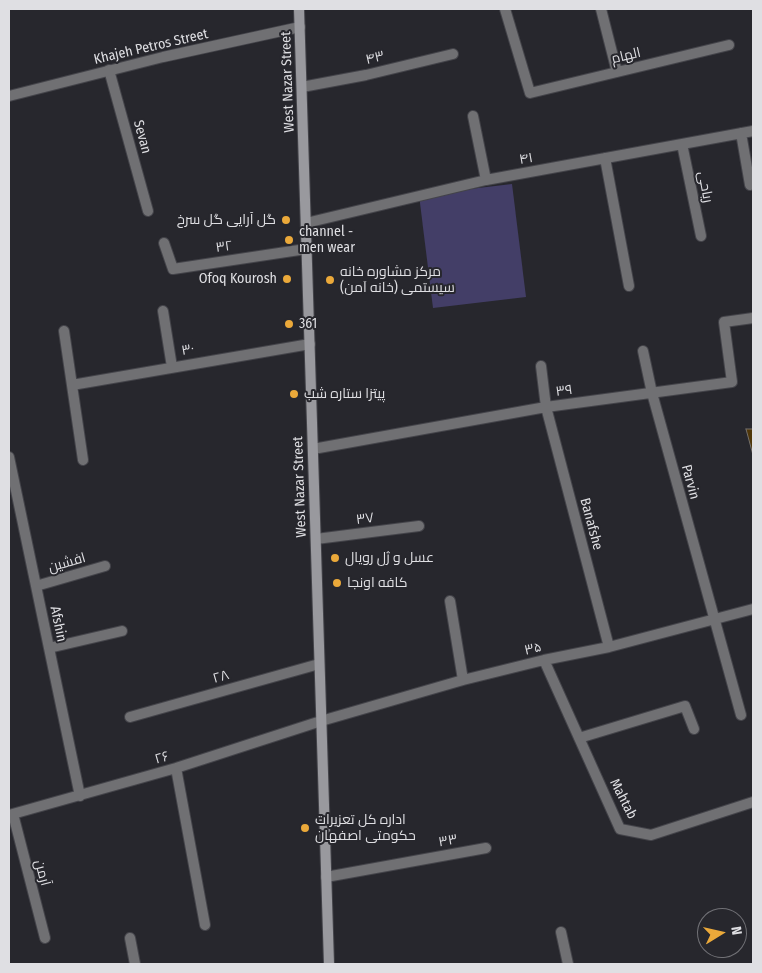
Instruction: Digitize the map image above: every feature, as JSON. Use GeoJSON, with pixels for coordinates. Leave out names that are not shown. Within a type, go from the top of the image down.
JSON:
{"type":"FeatureCollection","features":[{"type":"Feature","properties":{"kind":"main road","name":"West Nazar Street"},"geometry":{"type":"LineString","coordinates":[[299,9],[329,964]]}},
{"type":"Feature","properties":{"kind":"street","name":"الهام"},"geometry":{"type":"LineString","coordinates":[[505,9],[530,93],[728,45]]}},
{"type":"Feature","properties":{"kind":"street"},"geometry":{"type":"LineString","coordinates":[[601,9],[617,72]]}},
{"type":"Feature","properties":{"kind":"street","name":"Khajeh Petros Street"},"geometry":{"type":"LineString","coordinates":[[9,96],[163,57],[300,27]]}},
{"type":"Feature","properties":{"kind":"street","name":"۴۳"},"geometry":{"type":"LineString","coordinates":[[302,86],[366,75],[453,54]]}},
{"type":"Feature","properties":{"kind":"street","name":"Sevan"},"geometry":{"type":"LineString","coordinates":[[109,70],[148,211]]}},
{"type":"Feature","properties":{"kind":"street"},"geometry":{"type":"LineString","coordinates":[[473,116],[486,180]]}},
{"type":"Feature","properties":{"kind":"street","name":"۴۱"},"geometry":{"type":"LineString","coordinates":[[306,223],[486,180],[753,131]]}},
{"type":"Feature","properties":{"kind":"street"},"geometry":{"type":"LineString","coordinates":[[741,133],[750,185]]}},
{"type":"Feature","properties":{"kind":"street","name":"ریاحی"},"geometry":{"type":"LineString","coordinates":[[682,144],[701,236]]}},
{"type":"Feature","properties":{"kind":"street"},"geometry":{"type":"LineString","coordinates":[[605,158],[629,286]]}},
{"type":"Feature","properties":{"kind":"street","name":"۳۲"},"geometry":{"type":"LineString","coordinates":[[164,243],[173,269],[306,249]]}},
{"type":"Feature","properties":{"kind":"street"},"geometry":{"type":"LineString","coordinates":[[163,311],[172,367]]}},
{"type":"Feature","properties":{"kind":"street","name":"۳۹"},"geometry":{"type":"LineString","coordinates":[[313,449],[546,408],[732,382],[724,322],[753,318]]}},
{"type":"Feature","properties":{"kind":"street"},"geometry":{"type":"LineString","coordinates":[[64,331],[83,460]]}},
{"type":"Feature","properties":{"kind":"street","name":"۳۰"},"geometry":{"type":"LineString","coordinates":[[72,385],[310,344]]}},
{"type":"Feature","properties":{"kind":"street","name":"Parvin"},"geometry":{"type":"LineString","coordinates":[[643,351],[652,393],[740,715]]}},
{"type":"Feature","properties":{"kind":"street","name":"Banafshe"},"geometry":{"type":"LineString","coordinates":[[541,366],[546,408],[609,647]]}},
{"type":"Feature","properties":{"kind":"street","name":"Afshin"},"geometry":{"type":"LineString","coordinates":[[9,457],[11,479],[36,586],[80,796]]}},
{"type":"Feature","properties":{"kind":"street","name":"۳۷"},"geometry":{"type":"LineString","coordinates":[[316,540],[419,526]]}},
{"type":"Feature","properties":{"kind":"street","name":"افشین"},"geometry":{"type":"LineString","coordinates":[[36,586],[105,566]]}},
{"type":"Feature","properties":{"kind":"street"},"geometry":{"type":"LineString","coordinates":[[450,601],[464,680]]}},
{"type":"Feature","properties":{"kind":"street","name":"۳۵"},"geometry":{"type":"LineString","coordinates":[[321,720],[464,680],[544,660],[609,647],[753,609]]}},
{"type":"Feature","properties":{"kind":"street"},"geometry":{"type":"LineString","coordinates":[[49,648],[122,631]]}},
{"type":"Feature","properties":{"kind":"street","name":"Mahtab"},"geometry":{"type":"LineString","coordinates":[[544,660],[620,829],[652,835],[753,802]]}},
{"type":"Feature","properties":{"kind":"street","name":"۲۸"},"geometry":{"type":"LineString","coordinates":[[130,717],[319,664]]}},
{"type":"Feature","properties":{"kind":"street"},"geometry":{"type":"LineString","coordinates":[[579,738],[686,706],[694,728]]}},
{"type":"Feature","properties":{"kind":"street","name":"۲۶"},"geometry":{"type":"LineString","coordinates":[[11,815],[176,768],[321,720]]}},
{"type":"Feature","properties":{"kind":"street"},"geometry":{"type":"LineString","coordinates":[[176,768],[205,924]]}},
{"type":"Feature","properties":{"kind":"street","name":"آرمن"},"geometry":{"type":"LineString","coordinates":[[11,815],[46,938]]}},
{"type":"Feature","properties":{"kind":"street","name":"۳۳"},"geometry":{"type":"LineString","coordinates":[[326,877],[486,848]]}},
{"type":"Feature","properties":{"kind":"street"},"geometry":{"type":"LineString","coordinates":[[561,932],[568,964]]}},
{"type":"Feature","properties":{"kind":"street"},"geometry":{"type":"LineString","coordinates":[[130,938],[134,964]]}},
{"type":"Feature","properties":{"kind":"shaded area"},"geometry":{"type":"Polygon","coordinates":[[[512,184],[526,297],[433,308],[419,195],[512,184]]]}},
{"type":"Feature","properties":{"kind":"building"},"geometry":{"type":"Polygon","coordinates":[[[746,429],[753,429],[753,455],[746,429]]]}},
{"type":"Feature","properties":{"kind":"place","name":"گل آرایی گل سرخ"},"geometry":{"type":"Point","coordinates":[286,220]}},
{"type":"Feature","properties":{"kind":"place","name":"channel - men wear"},"geometry":{"type":"Point","coordinates":[289,240]}},
{"type":"Feature","properties":{"kind":"place","name":"Ofoq Kourosh"},"geometry":{"type":"Point","coordinates":[287,279]}},
{"type":"Feature","properties":{"kind":"place","name":"مرکز مشاوره خانه سیستمی (خانه اَمن)"},"geometry":{"type":"Point","coordinates":[330,280]}},
{"type":"Feature","properties":{"kind":"place","name":"361"},"geometry":{"type":"Point","coordinates":[289,324]}},
{"type":"Feature","properties":{"kind":"place","name":"پیتزا ستاره شب"},"geometry":{"type":"Point","coordinates":[294,394]}},
{"type":"Feature","properties":{"kind":"place","name":"عسل و ژل رویال"},"geometry":{"type":"Point","coordinates":[335,558]}},
{"type":"Feature","properties":{"kind":"place","name":"کافه اونجا"},"geometry":{"type":"Point","coordinates":[337,583]}},
{"type":"Feature","properties":{"kind":"place","name":"اداره کل تعزیرات حکومتی اصفهان"},"geometry":{"type":"Point","coordinates":[305,828]}}]}
